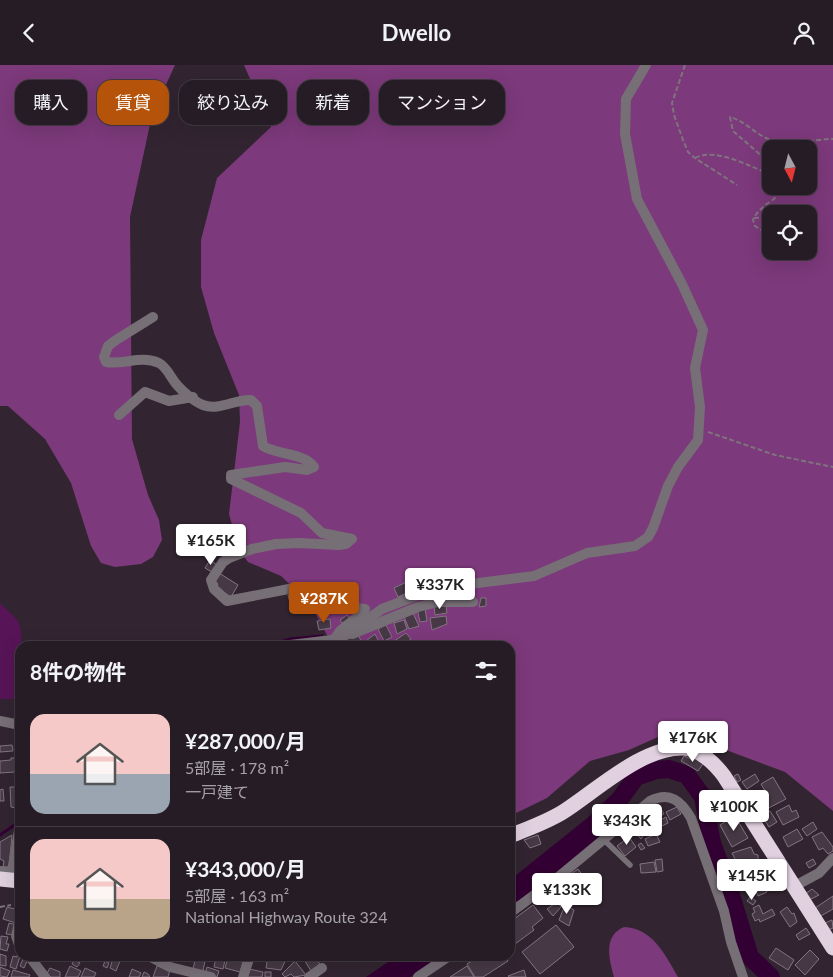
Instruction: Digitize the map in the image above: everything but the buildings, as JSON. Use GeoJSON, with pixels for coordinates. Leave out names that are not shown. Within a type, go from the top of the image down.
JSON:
{"type":"FeatureCollection","features":[{"type":"Feature","properties":{"kind":"highway"},"geometry":{"type":"LineString","coordinates":[[515,834],[565,811],[597,788],[648,757],[669,750],[685,748],[711,761],[724,776],[833,948]]}},
{"type":"Feature","properties":{"kind":"highway"},"geometry":{"type":"LineString","coordinates":[[0,879],[15,880]]}},
{"type":"Feature","properties":{"kind":"street"},"geometry":{"type":"LineString","coordinates":[[346,636],[359,624],[382,609],[421,594],[462,585],[534,576],[587,553],[634,546],[648,537],[654,528],[668,485],[698,439],[700,407],[695,368],[703,331],[682,284],[637,199],[628,148],[626,99],[646,65]]}},
{"type":"Feature","properties":{"kind":"street"},"geometry":{"type":"LineString","coordinates":[[153,317],[108,346],[104,357],[106,362],[114,363],[145,359],[158,363],[166,367],[179,387],[202,405],[216,407],[232,402],[252,400],[257,406],[263,446],[270,451],[301,459],[314,467],[307,470],[285,467],[232,475],[231,479],[301,513],[322,533],[352,539],[346,544],[339,545],[287,543],[252,549],[223,561],[211,580],[211,585],[226,601],[299,587],[308,587],[345,607],[365,609],[364,612],[340,631],[333,641]]}},
{"type":"Feature","properties":{"kind":"street"},"geometry":{"type":"LineString","coordinates":[[119,415],[145,392],[169,401],[192,397]]}},
{"type":"Feature","properties":{"kind":"street"},"geometry":{"type":"LineString","coordinates":[[333,641],[418,607],[438,602],[472,603]]}},
{"type":"Feature","properties":{"kind":"street"},"geometry":{"type":"LineString","coordinates":[[0,721],[15,724]]}},
{"type":"Feature","properties":{"kind":"street"},"geometry":{"type":"LineString","coordinates":[[515,909],[604,840],[650,801],[658,797],[677,799],[683,805],[694,826],[724,911],[730,943],[743,977]]}},
{"type":"Feature","properties":{"kind":"street"},"geometry":{"type":"LineString","coordinates":[[0,871],[12,872],[15,854]]}},
{"type":"Feature","properties":{"kind":"street"},"geometry":{"type":"LineString","coordinates":[[793,887],[820,873],[833,858]]}},
{"type":"Feature","properties":{"kind":"street"},"geometry":{"type":"LineString","coordinates":[[33,961],[45,977]]}},
{"type":"Feature","properties":{"kind":"street"},"geometry":{"type":"LineString","coordinates":[[159,961],[170,967],[211,977]]}},
{"type":"Feature","properties":{"kind":"street"},"geometry":{"type":"LineString","coordinates":[[243,977],[248,961]]}},
{"type":"Feature","properties":{"kind":"street"},"geometry":{"type":"LineString","coordinates":[[418,977],[442,961]]}},
{"type":"Feature","properties":{"kind":"street"},"geometry":{"type":"LineString","coordinates":[[309,977],[322,968]]}},
{"type":"Feature","properties":{"kind":"lane"},"geometry":{"type":"LineString","coordinates":[[604,840],[630,865]]}},
{"type":"Feature","properties":{"kind":"path"},"geometry":{"type":"LineString","coordinates":[[685,65],[672,103],[674,115],[688,152],[737,185]]}},
{"type":"Feature","properties":{"kind":"path"},"geometry":{"type":"LineString","coordinates":[[762,156],[733,131],[729,121],[730,117],[756,133],[776,140]]}},
{"type":"Feature","properties":{"kind":"path"},"geometry":{"type":"LineString","coordinates":[[818,140],[833,139]]}},
{"type":"Feature","properties":{"kind":"path"},"geometry":{"type":"LineString","coordinates":[[695,158],[703,154],[713,155],[742,163],[762,171]]}},
{"type":"Feature","properties":{"kind":"path"},"geometry":{"type":"LineString","coordinates":[[754,218],[780,195]]}},
{"type":"Feature","properties":{"kind":"path"},"geometry":{"type":"LineString","coordinates":[[754,218],[762,218]]}},
{"type":"Feature","properties":{"kind":"path"},"geometry":{"type":"LineString","coordinates":[[754,218],[755,226],[762,230]]}},
{"type":"Feature","properties":{"kind":"path"},"geometry":{"type":"LineString","coordinates":[[699,429],[726,440],[775,455],[833,467]]}},
{"type":"Feature","properties":{"kind":"shaded area"},"geometry":{"type":"Polygon","coordinates":[[[0,65],[175,65],[168,80],[97,80],[97,125],[150,125],[130,217],[132,439],[148,495],[159,520],[162,540],[153,557],[141,564],[115,567],[101,563],[91,546],[71,483],[45,439],[8,406],[0,406],[0,65]]]}},
{"type":"Feature","properties":{"kind":"shaded area"},"geometry":{"type":"Polygon","coordinates":[[[244,65],[833,65],[833,811],[785,772],[718,747],[696,732],[669,732],[629,750],[590,761],[547,798],[515,814],[515,641],[330,641],[310,604],[281,576],[248,562],[239,550],[229,514],[240,422],[239,395],[214,333],[201,287],[201,240],[217,178],[271,127],[270,125],[287,125],[287,80],[251,80],[244,65]]]}},
{"type":"Feature","properties":{"kind":"shaded area"},"geometry":{"type":"Polygon","coordinates":[[[0,603],[18,620],[22,639],[22,641],[15,641],[15,699],[0,699],[0,603]]]}},
{"type":"Feature","properties":{"kind":"shaded area"},"geometry":{"type":"Polygon","coordinates":[[[611,799],[621,810],[602,835],[547,882],[515,904],[515,876],[611,799]]]}},
{"type":"Feature","properties":{"kind":"shaded area"},"geometry":{"type":"Polygon","coordinates":[[[624,927],[634,928],[650,937],[663,951],[678,977],[614,977],[609,955],[610,942],[617,931],[624,927]]]}},
{"type":"Feature","properties":{"kind":"shaded area"},"geometry":{"type":"Polygon","coordinates":[[[390,961],[433,961],[410,977],[366,977],[390,961]]]}},
{"type":"Feature","properties":{"kind":"waterway"},"geometry":{"type":"LineString","coordinates":[[284,641],[322,636]]}},
{"type":"Feature","properties":{"kind":"waterway"},"geometry":{"type":"LineString","coordinates":[[598,820],[620,799],[636,777],[656,770],[669,769],[687,775],[703,797],[712,843],[729,889],[750,957],[771,977]]}},
{"type":"Feature","properties":{"kind":"waterway"},"geometry":{"type":"LineString","coordinates":[[0,835],[15,825]]}}]}
